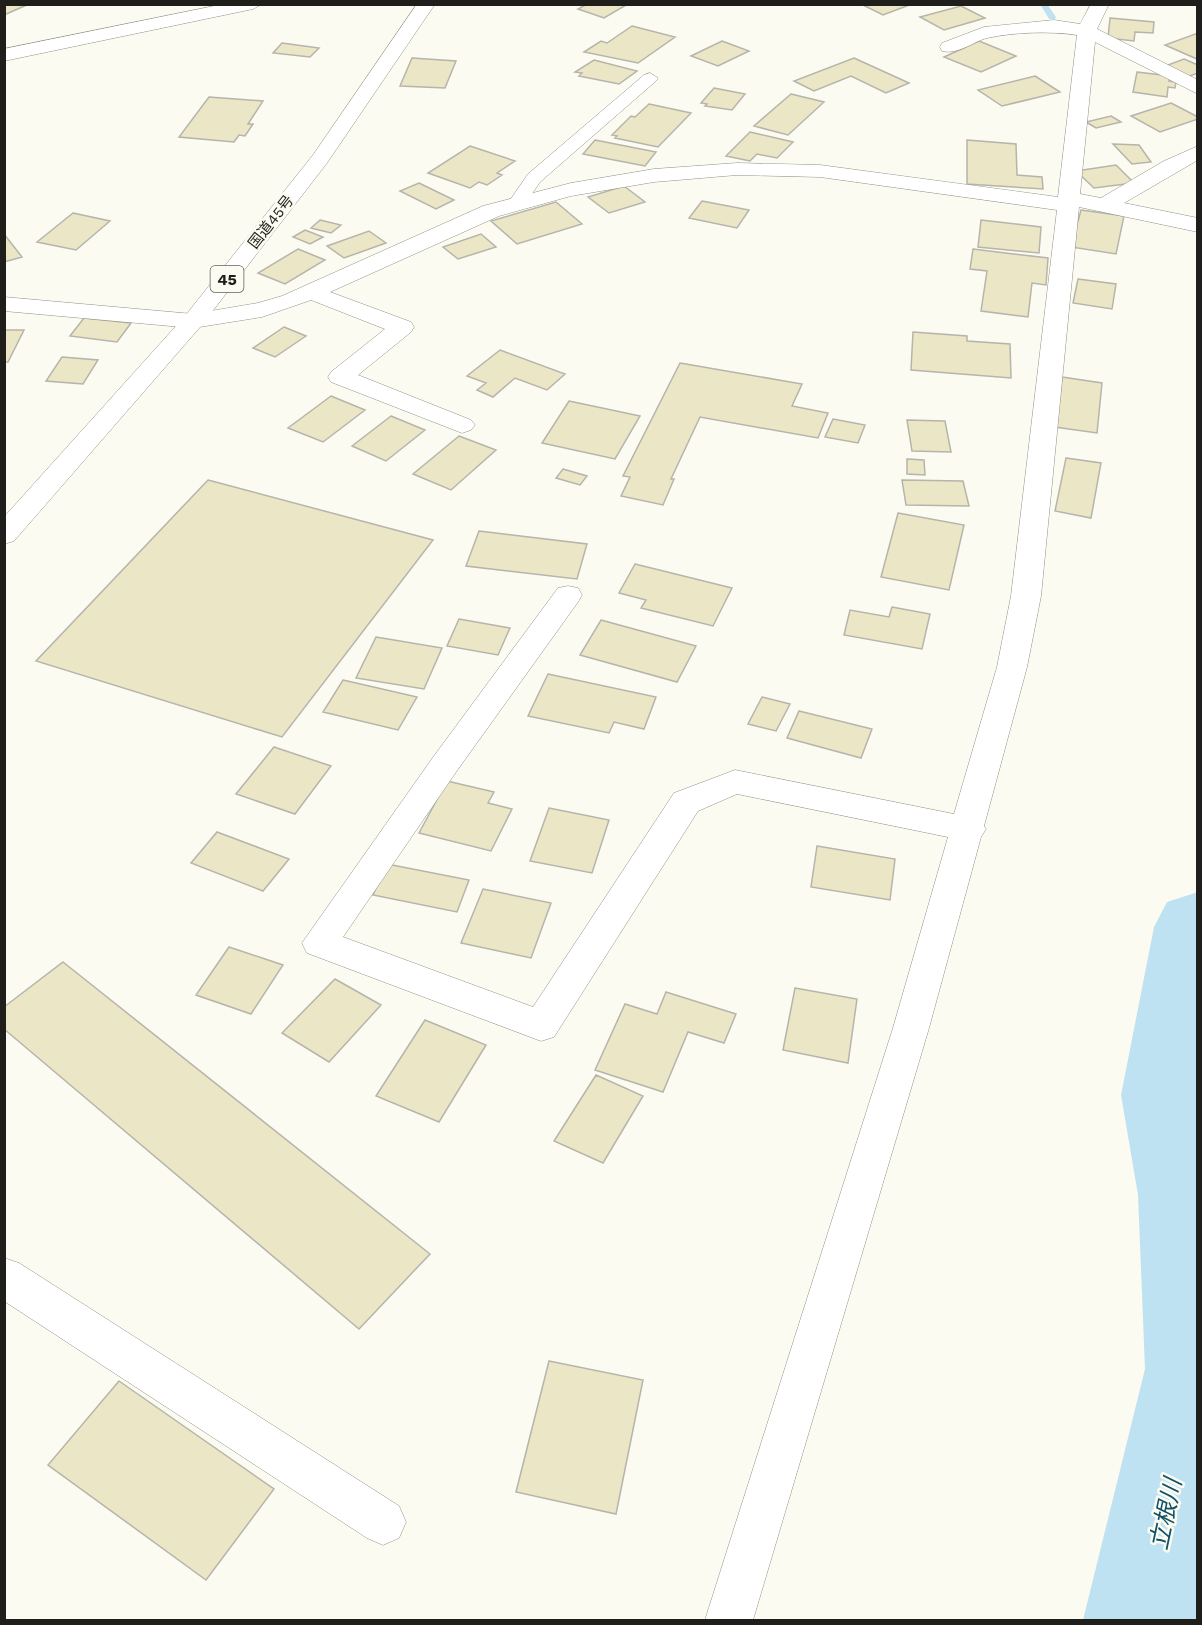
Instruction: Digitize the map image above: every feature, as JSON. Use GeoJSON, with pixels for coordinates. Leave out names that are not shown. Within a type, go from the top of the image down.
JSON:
{"type":"FeatureCollection","features":[{"type":"Feature","properties":{"kind":"main road"},"geometry":{"type":"LineString","coordinates":[[4,55],[253,4]]}},
{"type":"Feature","properties":{"kind":"main road","name":"国道45号"},"geometry":{"type":"LineString","coordinates":[[4,535],[193,321],[320,159],[426,4]]}},
{"type":"Feature","properties":{"kind":"main road"},"geometry":{"type":"LineString","coordinates":[[729,1620],[911,1028],[969,829],[1012,667],[1026,596],[1088,16]]}},
{"type":"Feature","properties":{"kind":"main road"},"geometry":{"type":"LineString","coordinates":[[949,47],[984,33],[1054,26],[1088,16],[1197,88]]}},
{"type":"Feature","properties":{"kind":"main road"},"geometry":{"type":"LineString","coordinates":[[1103,206],[1197,152]]}},
{"type":"Feature","properties":{"kind":"main road"},"geometry":{"type":"LineString","coordinates":[[4,304],[193,321],[262,310],[310,292],[490,211],[517,202],[586,185],[714,170],[790,169],[1069,201],[1197,225]]}},
{"type":"Feature","properties":{"kind":"main road"},"geometry":{"type":"LineString","coordinates":[[310,292],[402,327],[340,377],[462,425]]}},
{"type":"Feature","properties":{"kind":"main road"},"geometry":{"type":"LineString","coordinates":[[568,595],[445,764],[320,944],[541,1026],[686,802],[735,783],[969,829]]}},
{"type":"Feature","properties":{"kind":"main road"},"geometry":{"type":"LineString","coordinates":[[4,1278],[384,1521]]}},
{"type":"Feature","properties":{"kind":"lane"},"geometry":{"type":"LineString","coordinates":[[517,202],[534,178],[650,78]]}},
{"type":"Feature","properties":{"kind":"building"},"geometry":{"type":"Polygon","coordinates":[[[4,4],[29,4],[4,15],[4,4]]]}},
{"type":"Feature","properties":{"kind":"building"},"geometry":{"type":"Polygon","coordinates":[[[587,4],[628,4],[604,18],[578,9],[587,4]]]}},
{"type":"Feature","properties":{"kind":"building"},"geometry":{"type":"Polygon","coordinates":[[[861,4],[912,4],[883,15],[861,4]]]}},
{"type":"Feature","properties":{"kind":"building"},"geometry":{"type":"Polygon","coordinates":[[[961,6],[985,18],[944,30],[920,17],[961,6]]]}},
{"type":"Feature","properties":{"kind":"building"},"geometry":{"type":"Polygon","coordinates":[[[1110,18],[1154,22],[1153,33],[1135,32],[1134,41],[1108,38],[1110,18]]]}},
{"type":"Feature","properties":{"kind":"building"},"geometry":{"type":"Polygon","coordinates":[[[632,26],[675,37],[638,63],[584,52],[601,41],[607,43],[632,26]]]}},
{"type":"Feature","properties":{"kind":"building"},"geometry":{"type":"Polygon","coordinates":[[[1198,33],[1197,59],[1165,45],[1198,33]]]}},
{"type":"Feature","properties":{"kind":"building"},"geometry":{"type":"Polygon","coordinates":[[[722,41],[749,51],[718,66],[691,56],[722,41]]]}},
{"type":"Feature","properties":{"kind":"building"},"geometry":{"type":"Polygon","coordinates":[[[979,41],[1016,56],[981,72],[944,57],[979,41]]]}},
{"type":"Feature","properties":{"kind":"building"},"geometry":{"type":"Polygon","coordinates":[[[282,43],[319,48],[310,57],[273,53],[282,43]]]}},
{"type":"Feature","properties":{"kind":"building"},"geometry":{"type":"Polygon","coordinates":[[[412,58],[456,61],[445,88],[400,86],[412,58]]]}},
{"type":"Feature","properties":{"kind":"building"},"geometry":{"type":"Polygon","coordinates":[[[854,58],[909,83],[886,93],[851,76],[814,91],[794,81],[854,58]]]}},
{"type":"Feature","properties":{"kind":"building"},"geometry":{"type":"Polygon","coordinates":[[[1184,59],[1198,65],[1198,73],[1187,77],[1165,66],[1184,59]]]}},
{"type":"Feature","properties":{"kind":"building"},"geometry":{"type":"Polygon","coordinates":[[[594,60],[637,71],[619,84],[579,76],[582,73],[575,72],[594,60]]]}},
{"type":"Feature","properties":{"kind":"building"},"geometry":{"type":"Polygon","coordinates":[[[1137,72],[1170,76],[1169,81],[1176,82],[1175,88],[1168,87],[1167,97],[1133,92],[1137,72]]]}},
{"type":"Feature","properties":{"kind":"building"},"geometry":{"type":"Polygon","coordinates":[[[1035,76],[1060,92],[1002,106],[978,90],[1035,76]]]}},
{"type":"Feature","properties":{"kind":"building"},"geometry":{"type":"Polygon","coordinates":[[[714,88],[745,94],[732,110],[705,106],[707,104],[701,103],[714,88]]]}},
{"type":"Feature","properties":{"kind":"building"},"geometry":{"type":"Polygon","coordinates":[[[791,94],[824,102],[788,135],[754,126],[791,94]]]}},
{"type":"Feature","properties":{"kind":"building"},"geometry":{"type":"Polygon","coordinates":[[[209,97],[263,101],[248,124],[253,124],[245,136],[239,135],[234,142],[179,137],[209,97]]]}},
{"type":"Feature","properties":{"kind":"building"},"geometry":{"type":"Polygon","coordinates":[[[1171,103],[1198,119],[1160,132],[1131,116],[1171,103]]]}},
{"type":"Feature","properties":{"kind":"building"},"geometry":{"type":"Polygon","coordinates":[[[649,104],[691,113],[658,147],[615,138],[617,136],[612,135],[631,116],[635,117],[649,104]]]}},
{"type":"Feature","properties":{"kind":"building"},"geometry":{"type":"Polygon","coordinates":[[[1111,116],[1121,122],[1096,128],[1086,122],[1111,116]]]}},
{"type":"Feature","properties":{"kind":"building"},"geometry":{"type":"Polygon","coordinates":[[[750,132],[793,142],[777,158],[757,154],[750,161],[726,156],[750,132]]]}},
{"type":"Feature","properties":{"kind":"building"},"geometry":{"type":"Polygon","coordinates":[[[595,140],[656,152],[645,166],[583,154],[595,140]]]}},
{"type":"Feature","properties":{"kind":"building"},"geometry":{"type":"Polygon","coordinates":[[[967,140],[1016,144],[1017,175],[1042,177],[1043,189],[967,184],[967,140]]]}},
{"type":"Feature","properties":{"kind":"building"},"geometry":{"type":"Polygon","coordinates":[[[1113,144],[1139,145],[1151,162],[1132,164],[1113,144]]]}},
{"type":"Feature","properties":{"kind":"building"},"geometry":{"type":"Polygon","coordinates":[[[470,146],[515,161],[497,173],[502,175],[487,185],[479,182],[470,188],[428,173],[470,146]]]}},
{"type":"Feature","properties":{"kind":"building"},"geometry":{"type":"Polygon","coordinates":[[[1116,165],[1134,183],[1094,188],[1076,171],[1116,165]]]}},
{"type":"Feature","properties":{"kind":"building"},"geometry":{"type":"Polygon","coordinates":[[[419,183],[454,200],[436,209],[400,191],[419,183]]]}},
{"type":"Feature","properties":{"kind":"building"},"geometry":{"type":"Polygon","coordinates":[[[624,186],[645,202],[609,213],[588,197],[624,186]]]}},
{"type":"Feature","properties":{"kind":"building"},"geometry":{"type":"Polygon","coordinates":[[[702,201],[749,210],[737,228],[689,218],[702,201]]]}},
{"type":"Feature","properties":{"kind":"building"},"geometry":{"type":"Polygon","coordinates":[[[556,202],[582,224],[517,244],[491,221],[556,202]]]}},
{"type":"Feature","properties":{"kind":"building"},"geometry":{"type":"Polygon","coordinates":[[[1081,210],[1124,216],[1116,254],[1071,247],[1081,210]]]}},
{"type":"Feature","properties":{"kind":"building"},"geometry":{"type":"Polygon","coordinates":[[[73,213],[110,221],[76,250],[37,242],[73,213]]]}},
{"type":"Feature","properties":{"kind":"building"},"geometry":{"type":"Polygon","coordinates":[[[320,220],[341,225],[331,233],[311,228],[320,220]]]}},
{"type":"Feature","properties":{"kind":"building"},"geometry":{"type":"Polygon","coordinates":[[[981,220],[1041,227],[1039,253],[978,247],[981,220]]]}},
{"type":"Feature","properties":{"kind":"building"},"geometry":{"type":"Polygon","coordinates":[[[305,230],[323,237],[310,244],[293,237],[305,230]]]}},
{"type":"Feature","properties":{"kind":"building"},"geometry":{"type":"Polygon","coordinates":[[[369,231],[386,243],[344,258],[327,246],[369,231]]]}},
{"type":"Feature","properties":{"kind":"building"},"geometry":{"type":"Polygon","coordinates":[[[4,234],[22,257],[4,262],[4,234]]]}},
{"type":"Feature","properties":{"kind":"building"},"geometry":{"type":"Polygon","coordinates":[[[481,234],[496,247],[458,259],[443,247],[481,234]]]}},
{"type":"Feature","properties":{"kind":"building"},"geometry":{"type":"Polygon","coordinates":[[[298,249],[325,260],[285,284],[258,273],[298,249]]]}},
{"type":"Feature","properties":{"kind":"building"},"geometry":{"type":"Polygon","coordinates":[[[973,249],[1048,258],[1046,285],[1032,283],[1028,317],[981,311],[987,271],[970,269],[973,249]]]}},
{"type":"Feature","properties":{"kind":"building"},"geometry":{"type":"Polygon","coordinates":[[[1078,279],[1116,284],[1112,309],[1073,303],[1078,279]]]}},
{"type":"Feature","properties":{"kind":"building"},"geometry":{"type":"Polygon","coordinates":[[[84,318],[131,323],[117,342],[70,336],[84,318]]]}},
{"type":"Feature","properties":{"kind":"building"},"geometry":{"type":"Polygon","coordinates":[[[284,327],[306,336],[275,357],[253,348],[284,327]]]}},
{"type":"Feature","properties":{"kind":"building"},"geometry":{"type":"Polygon","coordinates":[[[4,330],[24,330],[8,362],[4,362],[4,330]]]}},
{"type":"Feature","properties":{"kind":"building"},"geometry":{"type":"Polygon","coordinates":[[[913,332],[967,336],[967,341],[1010,344],[1011,378],[911,370],[913,332]]]}},
{"type":"Feature","properties":{"kind":"building"},"geometry":{"type":"Polygon","coordinates":[[[500,350],[565,374],[547,390],[515,378],[493,397],[477,390],[486,383],[467,376],[500,350]]]}},
{"type":"Feature","properties":{"kind":"building"},"geometry":{"type":"Polygon","coordinates":[[[62,357],[98,360],[83,384],[46,381],[62,357]]]}},
{"type":"Feature","properties":{"kind":"building"},"geometry":{"type":"Polygon","coordinates":[[[680,363],[802,384],[792,406],[828,413],[818,438],[700,417],[671,479],[674,479],[663,505],[621,496],[630,477],[623,476],[680,363]]]}},
{"type":"Feature","properties":{"kind":"building"},"geometry":{"type":"Polygon","coordinates":[[[1062,377],[1102,383],[1097,433],[1055,427],[1062,377]]]}},
{"type":"Feature","properties":{"kind":"building"},"geometry":{"type":"Polygon","coordinates":[[[331,396],[365,410],[323,442],[288,428],[331,396]]]}},
{"type":"Feature","properties":{"kind":"building"},"geometry":{"type":"Polygon","coordinates":[[[569,401],[640,416],[615,459],[542,443],[569,401]]]}},
{"type":"Feature","properties":{"kind":"building"},"geometry":{"type":"Polygon","coordinates":[[[391,416],[425,430],[386,461],[352,446],[391,416]]]}},
{"type":"Feature","properties":{"kind":"building"},"geometry":{"type":"Polygon","coordinates":[[[833,419],[865,425],[858,443],[825,437],[833,419]]]}},
{"type":"Feature","properties":{"kind":"building"},"geometry":{"type":"Polygon","coordinates":[[[907,420],[945,421],[951,452],[912,451],[907,420]]]}},
{"type":"Feature","properties":{"kind":"building"},"geometry":{"type":"Polygon","coordinates":[[[459,436],[496,450],[451,490],[413,474],[459,436]]]}},
{"type":"Feature","properties":{"kind":"building"},"geometry":{"type":"Polygon","coordinates":[[[1066,458],[1101,463],[1091,518],[1055,511],[1066,458]]]}},
{"type":"Feature","properties":{"kind":"building"},"geometry":{"type":"Polygon","coordinates":[[[907,459],[924,460],[925,475],[907,474],[907,459]]]}},
{"type":"Feature","properties":{"kind":"building"},"geometry":{"type":"Polygon","coordinates":[[[563,469],[587,476],[580,485],[556,478],[563,469]]]}},
{"type":"Feature","properties":{"kind":"building"},"geometry":{"type":"Polygon","coordinates":[[[208,480],[433,540],[282,737],[36,661],[208,480]]]}},
{"type":"Feature","properties":{"kind":"building"},"geometry":{"type":"Polygon","coordinates":[[[902,480],[963,481],[969,506],[906,505],[902,480]]]}},
{"type":"Feature","properties":{"kind":"building"},"geometry":{"type":"Polygon","coordinates":[[[898,513],[964,525],[949,590],[881,577],[898,513]]]}},
{"type":"Feature","properties":{"kind":"building"},"geometry":{"type":"Polygon","coordinates":[[[479,531],[587,544],[577,579],[466,566],[479,531]]]}},
{"type":"Feature","properties":{"kind":"building"},"geometry":{"type":"Polygon","coordinates":[[[635,564],[732,588],[713,626],[641,608],[646,600],[619,593],[635,564]]]}},
{"type":"Feature","properties":{"kind":"building"},"geometry":{"type":"Polygon","coordinates":[[[892,607],[930,614],[922,649],[844,635],[850,610],[889,617],[892,607]]]}},
{"type":"Feature","properties":{"kind":"building"},"geometry":{"type":"Polygon","coordinates":[[[459,619],[510,628],[498,655],[447,646],[459,619]]]}},
{"type":"Feature","properties":{"kind":"building"},"geometry":{"type":"Polygon","coordinates":[[[601,620],[696,646],[677,682],[580,655],[601,620]]]}},
{"type":"Feature","properties":{"kind":"building"},"geometry":{"type":"Polygon","coordinates":[[[376,637],[442,648],[424,689],[356,678],[376,637]]]}},
{"type":"Feature","properties":{"kind":"building"},"geometry":{"type":"Polygon","coordinates":[[[548,674],[656,697],[644,729],[614,722],[609,733],[528,716],[548,674]]]}},
{"type":"Feature","properties":{"kind":"building"},"geometry":{"type":"Polygon","coordinates":[[[343,680],[417,697],[398,730],[323,712],[343,680]]]}},
{"type":"Feature","properties":{"kind":"building"},"geometry":{"type":"Polygon","coordinates":[[[762,697],[790,704],[776,731],[748,724],[762,697]]]}},
{"type":"Feature","properties":{"kind":"building"},"geometry":{"type":"Polygon","coordinates":[[[799,711],[872,729],[861,758],[787,738],[799,711]]]}},
{"type":"Feature","properties":{"kind":"building"},"geometry":{"type":"Polygon","coordinates":[[[274,747],[331,766],[295,814],[236,794],[274,747]]]}},
{"type":"Feature","properties":{"kind":"building"},"geometry":{"type":"Polygon","coordinates":[[[447,781],[494,792],[488,803],[512,809],[491,851],[419,833],[447,781]]]}},
{"type":"Feature","properties":{"kind":"building"},"geometry":{"type":"Polygon","coordinates":[[[549,808],[609,820],[592,873],[530,861],[549,808]]]}},
{"type":"Feature","properties":{"kind":"building"},"geometry":{"type":"Polygon","coordinates":[[[217,832],[289,859],[263,891],[191,863],[217,832]]]}},
{"type":"Feature","properties":{"kind":"building"},"geometry":{"type":"Polygon","coordinates":[[[817,846],[895,859],[890,900],[811,887],[817,846]]]}},
{"type":"Feature","properties":{"kind":"building"},"geometry":{"type":"Polygon","coordinates":[[[387,864],[469,880],[457,912],[373,895],[387,864]]]}},
{"type":"Feature","properties":{"kind":"building"},"geometry":{"type":"Polygon","coordinates":[[[483,889],[551,903],[531,958],[461,943],[483,889]]]}},
{"type":"Feature","properties":{"kind":"building"},"geometry":{"type":"Polygon","coordinates":[[[229,947],[283,965],[251,1014],[196,995],[229,947]]]}},
{"type":"Feature","properties":{"kind":"building"},"geometry":{"type":"Polygon","coordinates":[[[63,962],[430,1254],[359,1329],[4,1029],[4,1007],[63,962]]]}},
{"type":"Feature","properties":{"kind":"building"},"geometry":{"type":"Polygon","coordinates":[[[335,979],[381,1005],[329,1062],[282,1033],[335,979]]]}},
{"type":"Feature","properties":{"kind":"building"},"geometry":{"type":"Polygon","coordinates":[[[795,988],[857,999],[848,1063],[783,1050],[795,988]]]}},
{"type":"Feature","properties":{"kind":"building"},"geometry":{"type":"Polygon","coordinates":[[[666,992],[736,1014],[724,1043],[688,1032],[663,1092],[595,1070],[625,1004],[657,1014],[666,992]]]}},
{"type":"Feature","properties":{"kind":"building"},"geometry":{"type":"Polygon","coordinates":[[[425,1020],[486,1045],[439,1122],[376,1096],[425,1020]]]}},
{"type":"Feature","properties":{"kind":"building"},"geometry":{"type":"Polygon","coordinates":[[[596,1075],[643,1096],[603,1163],[554,1141],[596,1075]]]}},
{"type":"Feature","properties":{"kind":"building"},"geometry":{"type":"Polygon","coordinates":[[[549,1361],[643,1380],[616,1514],[516,1492],[549,1361]]]}},
{"type":"Feature","properties":{"kind":"building"},"geometry":{"type":"Polygon","coordinates":[[[119,1381],[274,1489],[206,1580],[48,1465],[119,1381]]]}},
{"type":"Feature","properties":{"kind":"waterway"},"geometry":{"type":"LineString","coordinates":[[1043,4],[1052,17]]}},
{"type":"Feature","properties":{"kind":"waterway","name":"立根川"},"geometry":{"type":"LineString","coordinates":[[1198,927],[1169,1095],[1188,1195],[1198,1368]]}},
{"type":"Feature","properties":{"kind":"waterway","name":"立根川"},"geometry":{"type":"LineString","coordinates":[[1143,1620],[1198,1371]]}}]}
